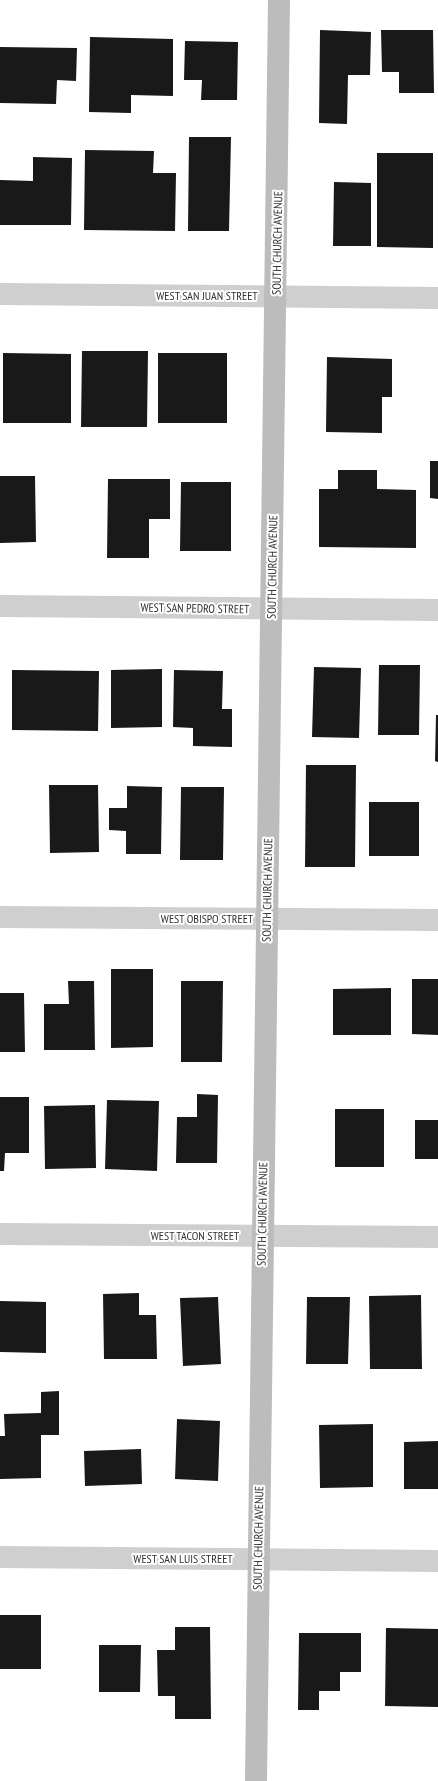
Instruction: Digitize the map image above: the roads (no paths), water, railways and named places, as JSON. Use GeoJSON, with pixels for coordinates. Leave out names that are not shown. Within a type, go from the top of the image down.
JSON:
{"type":"FeatureCollection","features":[{"type":"Feature","properties":{"kind":"street","name":"SOUTH CHURCH AVENUE"},"geometry":{"type":"LineString","coordinates":[[256,1781],[262,1236],[277,296],[279,0]]}},
{"type":"Feature","properties":{"kind":"street","name":"WEST SAN JUAN STREET"},"geometry":{"type":"LineString","coordinates":[[0,294],[438,298]]}},
{"type":"Feature","properties":{"kind":"street","name":"WEST SAN PEDRO STREET"},"geometry":{"type":"LineString","coordinates":[[0,606],[438,610]]}},
{"type":"Feature","properties":{"kind":"street","name":"WEST OBISPO STREET"},"geometry":{"type":"LineString","coordinates":[[0,917],[438,920]]}},
{"type":"Feature","properties":{"kind":"street","name":"WEST TACON STREET"},"geometry":{"type":"LineString","coordinates":[[0,1234],[438,1237]]}},
{"type":"Feature","properties":{"kind":"street","name":"WEST SAN LUIS STREET"},"geometry":{"type":"LineString","coordinates":[[0,1557],[438,1561]]}}]}
